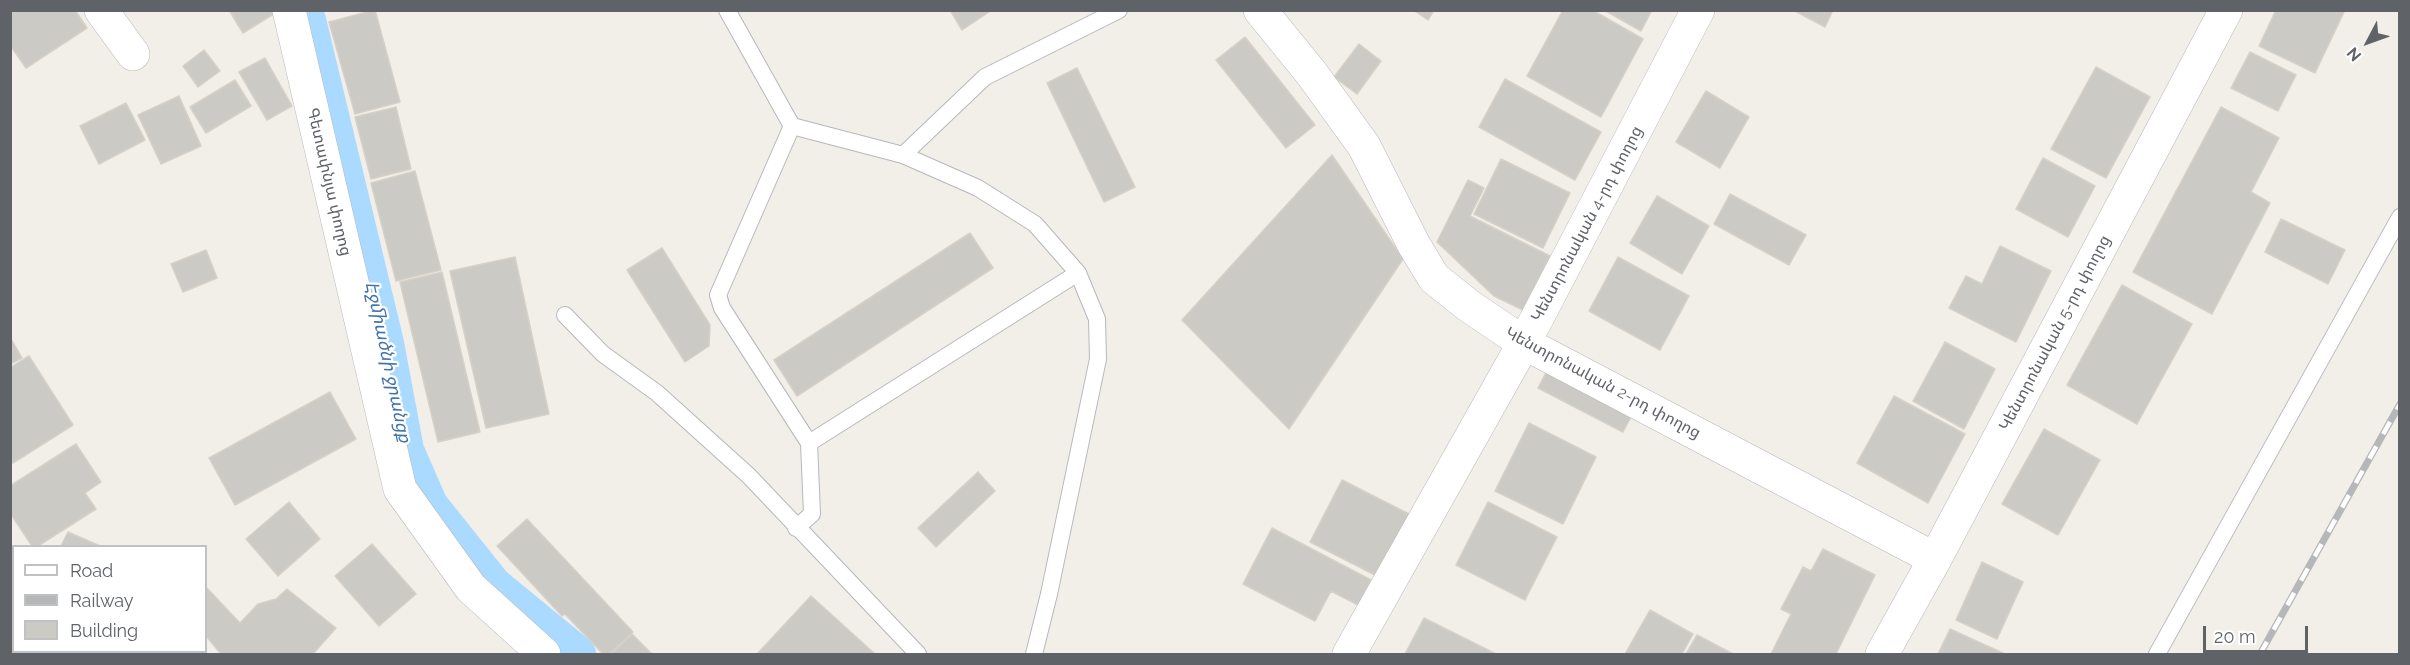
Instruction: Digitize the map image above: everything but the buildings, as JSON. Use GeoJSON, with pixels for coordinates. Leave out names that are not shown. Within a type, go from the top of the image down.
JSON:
{"type":"FeatureCollection","features":[{"type":"Feature","properties":{"kind":"street"},"geometry":{"type":"LineString","coordinates":[[101,10],[133,54]]}},
{"type":"Feature","properties":{"kind":"street","name":"Գետափնյա փողոց"},"geometry":{"type":"LineString","coordinates":[[289,10],[400,489],[471,588],[544,654]]}},
{"type":"Feature","properties":{"kind":"street","name":"Կենտրոնական 2-րդ փողոց"},"geometry":{"type":"LineString","coordinates":[[1260,10],[1312,74],[1364,146],[1414,246],[1434,278],[1469,306],[1524,343],[1935,559]]}},
{"type":"Feature","properties":{"kind":"street","name":"Կենտրոնական 4-րդ փողոց"},"geometry":{"type":"LineString","coordinates":[[1348,654],[1524,343],[1698,10]]}},
{"type":"Feature","properties":{"kind":"street","name":"Կենտրոնական 5-րդ փողոց"},"geometry":{"type":"LineString","coordinates":[[1882,654],[1935,559],[2226,10]]}},
{"type":"Feature","properties":{"kind":"lane"},"geometry":{"type":"LineString","coordinates":[[727,10],[792,126],[903,155],[978,188],[1035,224],[1078,273],[1097,319],[1098,359],[1049,594],[1034,654]]}},
{"type":"Feature","properties":{"kind":"lane"},"geometry":{"type":"LineString","coordinates":[[903,155],[985,77],[1119,10]]}},
{"type":"Feature","properties":{"kind":"lane"},"geometry":{"type":"LineString","coordinates":[[792,126],[718,296],[722,308],[809,443],[812,514],[796,528]]}},
{"type":"Feature","properties":{"kind":"lane"},"geometry":{"type":"LineString","coordinates":[[2157,654],[2400,217]]}},
{"type":"Feature","properties":{"kind":"lane"},"geometry":{"type":"LineString","coordinates":[[809,443],[1078,273]]}},
{"type":"Feature","properties":{"kind":"lane"},"geometry":{"type":"LineString","coordinates":[[564,315],[603,354],[657,393],[749,476],[918,654]]}},
{"type":"Feature","properties":{"kind":"waterway","name":"Էջմիածնի ջրանցք"},"geometry":{"type":"LineString","coordinates":[[308,20],[386,343],[406,450],[430,505],[494,585],[578,654]]}},
{"type":"Feature","properties":{"kind":"railway"},"geometry":{"type":"LineString","coordinates":[[2260,654],[2400,404]]}}]}
